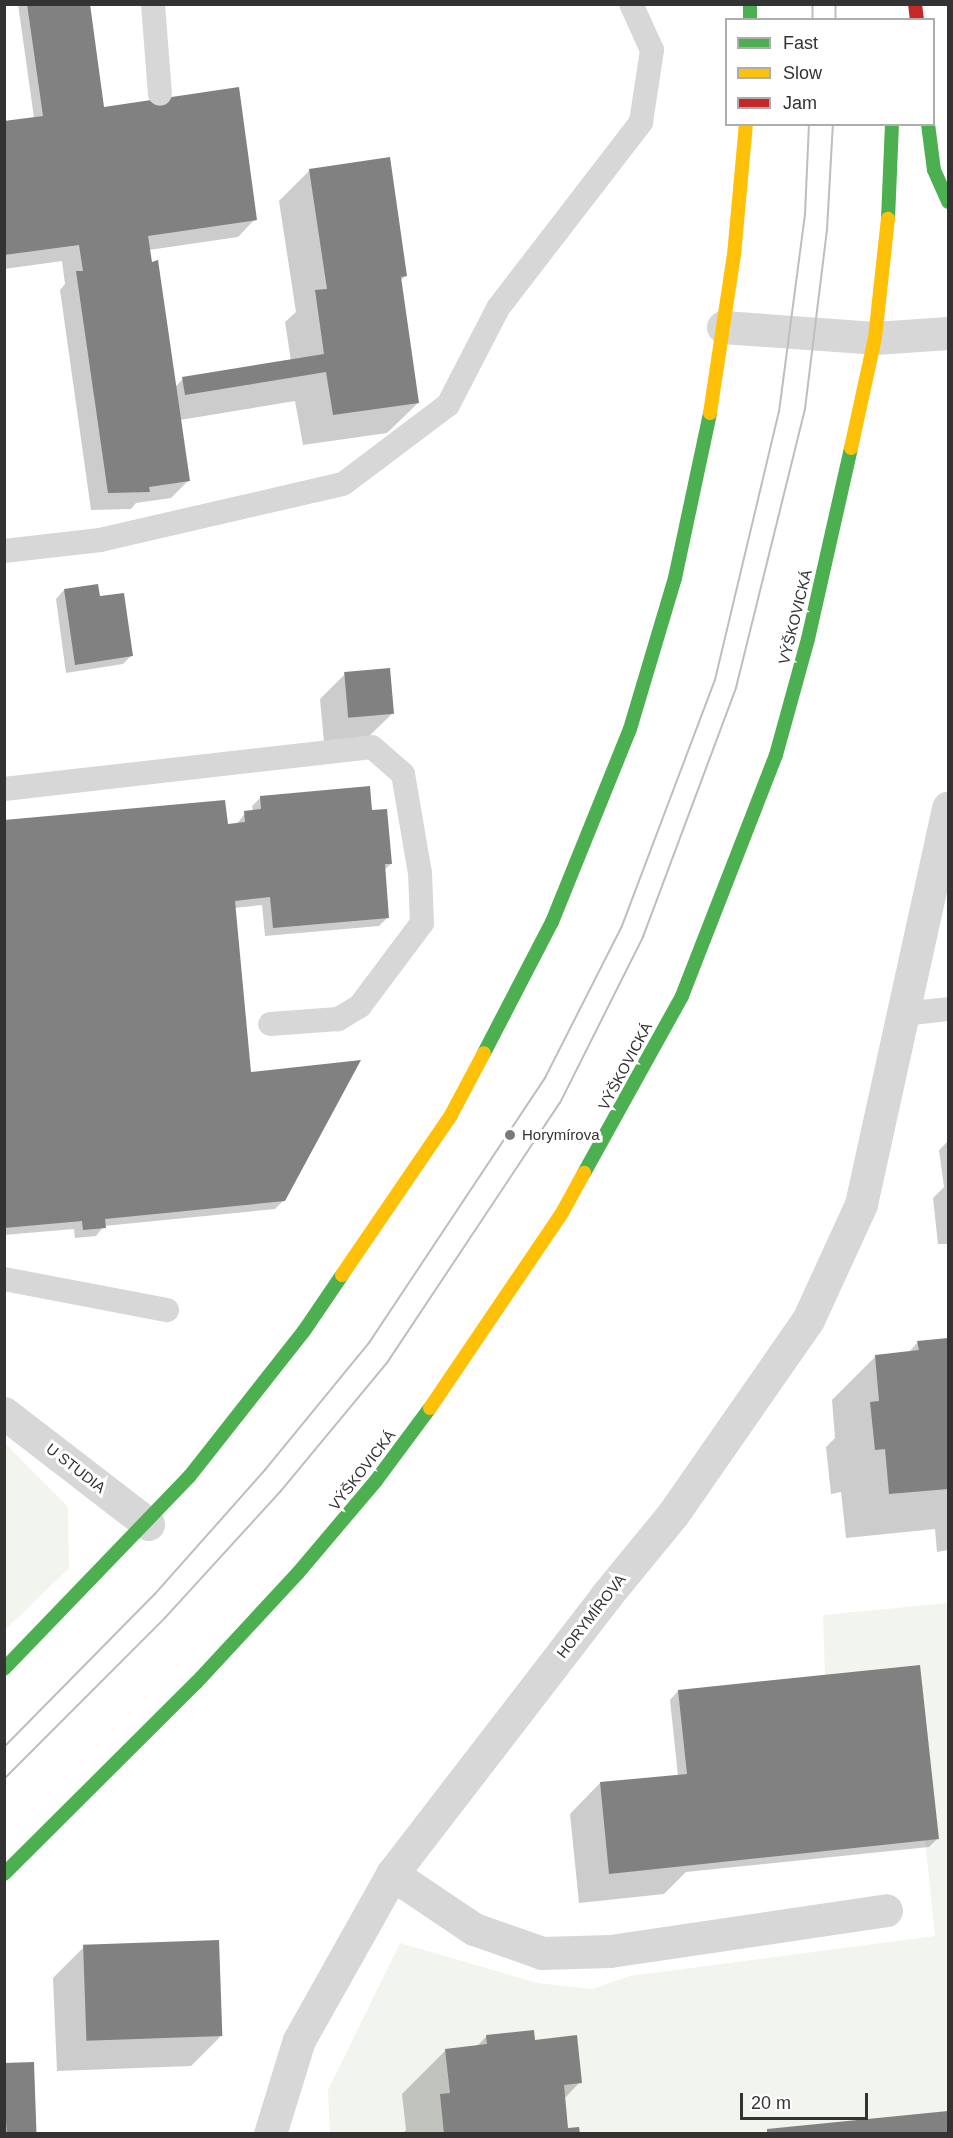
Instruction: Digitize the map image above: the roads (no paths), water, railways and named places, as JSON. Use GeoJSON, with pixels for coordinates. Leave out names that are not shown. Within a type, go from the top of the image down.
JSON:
{"type":"FeatureCollection","features":[{"type":"Feature","properties":{"kind":"street"},"geometry":{"type":"LineString","coordinates":[[4,1669],[148,1524],[267,1382],[375,1232],[462,1095],[552,922],[608,789],[646,680],[694,491],[723,327],[746,126]]}},
{"type":"Feature","properties":{"kind":"street","name":"VÝŠKOVICKÁ"},"geometry":{"type":"LineString","coordinates":[[4,1874],[196,1683],[324,1543],[458,1370],[592,1161],[682,996],[725,893],[776,755],[808,639],[875,338],[888,219],[892,126]]}},
{"type":"Feature","properties":{"kind":"street"},"geometry":{"type":"LineString","coordinates":[[928,126],[934,170],[948,202]]}},
{"type":"Feature","properties":{"kind":"street"},"geometry":{"type":"LineString","coordinates":[[723,327],[875,338],[948,333]]}},
{"type":"Feature","properties":{"kind":"street","name":"HORYMÍROVA"},"geometry":{"type":"LineString","coordinates":[[270,2133],[299,2040],[392,1874],[605,1597],[674,1514],[808,1320],[861,1203],[948,807]]}},
{"type":"Feature","properties":{"kind":"street","name":"U STUDIA"},"geometry":{"type":"LineString","coordinates":[[4,1413],[148,1524]]}},
{"type":"Feature","properties":{"kind":"street"},"geometry":{"type":"LineString","coordinates":[[392,1874],[474,1929],[542,1953],[610,1951],[886,1910]]}},
{"type":"Feature","properties":{"kind":"lane"},"geometry":{"type":"LineString","coordinates":[[153,4],[160,94]]}},
{"type":"Feature","properties":{"kind":"lane"},"geometry":{"type":"LineString","coordinates":[[4,551],[100,540],[343,484],[448,405],[498,308],[641,122],[652,50],[631,4]]}},
{"type":"Feature","properties":{"kind":"lane"},"geometry":{"type":"LineString","coordinates":[[4,789],[372,747],[403,774],[420,873],[422,923],[360,1006],[338,1018],[270,1024]]}},
{"type":"Feature","properties":{"kind":"lane"},"geometry":{"type":"LineString","coordinates":[[903,1014],[948,1009]]}},
{"type":"Feature","properties":{"kind":"lane"},"geometry":{"type":"LineString","coordinates":[[4,1279],[167,1310]]}},
{"type":"Feature","properties":{"kind":"tram line"},"geometry":{"type":"LineString","coordinates":[[813,4],[813,18]]}},
{"type":"Feature","properties":{"kind":"tram line"},"geometry":{"type":"LineString","coordinates":[[836,4],[836,18]]}},
{"type":"Feature","properties":{"kind":"tram line"},"geometry":{"type":"LineString","coordinates":[[4,1747],[155,1594],[265,1470],[369,1343],[545,1078],[622,926],[715,680],[779,412],[805,215],[809,126]]}},
{"type":"Feature","properties":{"kind":"tram line"},"geometry":{"type":"LineString","coordinates":[[4,1779],[165,1618],[281,1491],[387,1363],[560,1103],[643,937],[736,688],[805,409],[827,230],[833,126]]}},
{"type":"Feature","properties":{"kind":"place","name":"Horymírova"},"geometry":{"type":"Point","coordinates":[510,1135]}}]}
